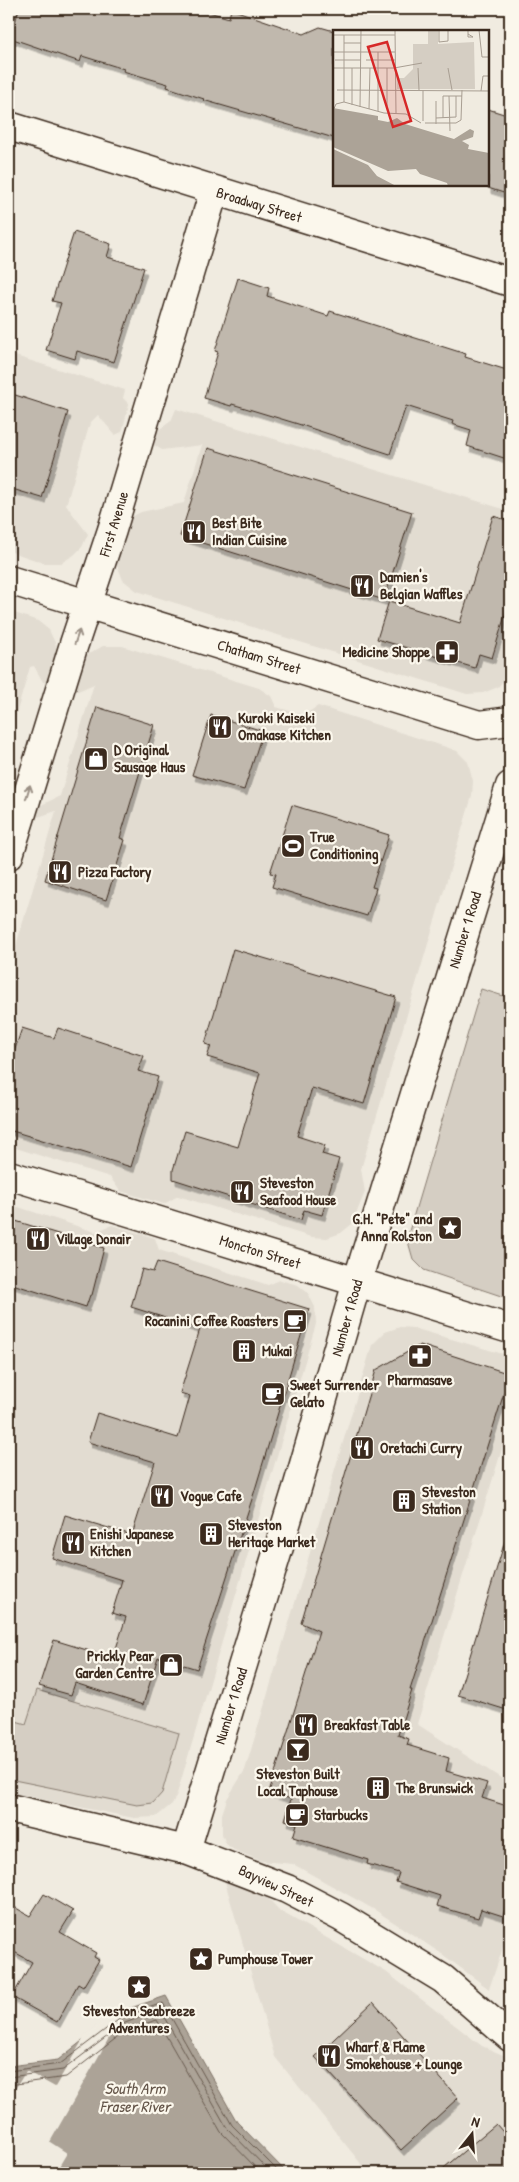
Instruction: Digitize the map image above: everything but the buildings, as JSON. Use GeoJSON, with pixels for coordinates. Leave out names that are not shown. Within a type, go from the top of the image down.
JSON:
{"type":"FeatureCollection","features":[{"type":"Feature","properties":{"kind":"street","name":"Broadway Street"},"geometry":{"type":"LineString","coordinates":[[9,126],[510,282]]}},
{"type":"Feature","properties":{"kind":"street","name":"First Avenue"},"geometry":{"type":"LineString","coordinates":[[9,855],[115,522],[214,191]]}},
{"type":"Feature","properties":{"kind":"street","name":"Chatham Street"},"geometry":{"type":"LineString","coordinates":[[9,580],[479,725],[510,721]]}},
{"type":"Feature","properties":{"kind":"street","name":"Number 1 Road"},"geometry":{"type":"LineString","coordinates":[[186,1850],[510,786]]}},
{"type":"Feature","properties":{"kind":"street","name":"Moncton Street"},"geometry":{"type":"LineString","coordinates":[[9,1175],[510,1329]]}},
{"type":"Feature","properties":{"kind":"street","name":"Bayview Street"},"geometry":{"type":"LineString","coordinates":[[9,1808],[186,1850],[287,1889],[341,1917],[443,1979],[510,2037]]}},
{"type":"Feature","properties":{"kind":"shaded area"},"geometry":{"type":"Polygon","coordinates":[[[9,354],[125,390],[123,398],[129,404],[122,432],[115,435],[98,415],[90,423],[66,505],[88,534],[82,547],[74,555],[61,563],[44,563],[9,551],[9,354]]]}},
{"type":"Feature","properties":{"kind":"shaded area"},"geometry":{"type":"Polygon","coordinates":[[[176,409],[510,511],[510,668],[498,687],[483,693],[467,694],[137,591],[123,580],[116,562],[131,517],[141,512],[184,503],[202,445],[162,450],[154,445],[157,431],[171,421],[176,409]]]}},
{"type":"Feature","properties":{"kind":"shaded area"},"geometry":{"type":"Polygon","coordinates":[[[9,611],[38,621],[49,630],[56,645],[57,658],[47,683],[43,682],[34,666],[30,667],[9,738],[9,611]]]}},
{"type":"Feature","properties":{"kind":"shaded area"},"geometry":{"type":"Polygon","coordinates":[[[103,646],[122,646],[259,688],[271,696],[276,707],[304,715],[318,706],[457,751],[468,762],[473,781],[472,796],[361,1169],[365,1192],[352,1224],[341,1233],[327,1238],[311,1237],[178,1196],[164,1204],[120,1191],[110,1177],[9,1146],[9,969],[56,811],[38,817],[35,816],[35,808],[60,796],[94,684],[78,691],[73,690],[78,666],[87,655],[103,646]]]}},
{"type":"Feature","properties":{"kind":"shaded area"},"geometry":{"type":"Polygon","coordinates":[[[481,989],[510,998],[510,1299],[424,1270],[413,1259],[407,1238],[481,989]]]}},
{"type":"Feature","properties":{"kind":"shaded area"},"geometry":{"type":"Polygon","coordinates":[[[9,1204],[95,1232],[112,1225],[155,1238],[159,1250],[268,1285],[280,1280],[298,1285],[308,1293],[315,1307],[316,1324],[177,1794],[172,1804],[156,1817],[134,1818],[9,1793],[9,1204]]]}},
{"type":"Feature","properties":{"kind":"shaded area"},"geometry":{"type":"Polygon","coordinates":[[[400,1327],[413,1328],[510,1356],[510,1423],[417,1724],[510,1784],[510,1927],[489,1989],[442,1954],[375,1910],[293,1864],[261,1861],[234,1850],[226,1844],[222,1834],[222,1814],[227,1799],[245,1770],[372,1345],[385,1332],[400,1327]]]}},
{"type":"Feature","properties":{"kind":"shaded area"},"geometry":{"type":"Polygon","coordinates":[[[37,1690],[179,1733],[162,1793],[153,1803],[137,1805],[9,1779],[9,1719],[26,1724],[37,1690]]]}},
{"type":"Feature","properties":{"kind":"shaded area"},"geometry":{"type":"Polygon","coordinates":[[[224,1878],[266,1896],[280,1911],[386,1972],[482,2046],[510,2058],[510,2173],[372,2173],[362,2165],[275,2057],[224,1878]]]}},
{"type":"Feature","properties":{"kind":"water","name":"South Arm Fraser River"},"geometry":{"type":"Polygon","coordinates":[[[166,1996],[237,2122],[287,2173],[9,2173],[9,2066],[58,2060],[119,2012],[166,1996]]]}},
{"type":"Feature","properties":{"kind":"pier"},"geometry":{"type":"Polygon","coordinates":[[[126,2008],[50,2142],[67,2153],[55,2173],[9,2173],[9,2093],[12,2094],[26,2071],[55,2087],[85,2036],[118,2010],[126,2008]]]}},
{"type":"Feature","properties":{"kind":"place","name":"Best Bite Indian Cuisine"},"geometry":{"type":"Point","coordinates":[194,532]}},
{"type":"Feature","properties":{"kind":"place","name":"Damien's Belgian Waffles"},"geometry":{"type":"Point","coordinates":[362,586]}},
{"type":"Feature","properties":{"kind":"place","name":"Medicine Shoppe"},"geometry":{"type":"Point","coordinates":[447,652]}},
{"type":"Feature","properties":{"kind":"place","name":"Kuroki Kaiseki Omakase Kitchen"},"geometry":{"type":"Point","coordinates":[220,727]}},
{"type":"Feature","properties":{"kind":"place","name":"D Original Sausage Haus"},"geometry":{"type":"Point","coordinates":[96,759]}},
{"type":"Feature","properties":{"kind":"place","name":"True Conditioning"},"geometry":{"type":"Point","coordinates":[293,846]}},
{"type":"Feature","properties":{"kind":"place","name":"Pizza Factory"},"geometry":{"type":"Point","coordinates":[60,872]}},
{"type":"Feature","properties":{"kind":"place","name":"Steveston Seafood House"},"geometry":{"type":"Point","coordinates":[242,1192]}},
{"type":"Feature","properties":{"kind":"place","name":"G.H. \"Pete\" and Anna Rolston"},"geometry":{"type":"Point","coordinates":[450,1228]}},
{"type":"Feature","properties":{"kind":"place","name":"Village Donair"},"geometry":{"type":"Point","coordinates":[38,1239]}},
{"type":"Feature","properties":{"kind":"place","name":"Rocanini Coffee Roasters"},"geometry":{"type":"Point","coordinates":[295,1321]}},
{"type":"Feature","properties":{"kind":"place","name":"Mukai"},"geometry":{"type":"Point","coordinates":[244,1351]}},
{"type":"Feature","properties":{"kind":"place","name":"Pharmasave"},"geometry":{"type":"Point","coordinates":[420,1356]}},
{"type":"Feature","properties":{"kind":"place","name":"Sweet Surrender Gelato"},"geometry":{"type":"Point","coordinates":[273,1394]}},
{"type":"Feature","properties":{"kind":"place","name":"Oretachi Curry"},"geometry":{"type":"Point","coordinates":[362,1448]}},
{"type":"Feature","properties":{"kind":"place","name":"Vogue Cafe"},"geometry":{"type":"Point","coordinates":[162,1496]}},
{"type":"Feature","properties":{"kind":"place","name":"Steveston Station"},"geometry":{"type":"Point","coordinates":[404,1501]}},
{"type":"Feature","properties":{"kind":"place","name":"Steveston Heritage Market"},"geometry":{"type":"Point","coordinates":[211,1534]}},
{"type":"Feature","properties":{"kind":"place","name":"Enishi Japanese Kitchen"},"geometry":{"type":"Point","coordinates":[73,1543]}},
{"type":"Feature","properties":{"kind":"place","name":"Prickly Pear Garden Centre"},"geometry":{"type":"Point","coordinates":[171,1665]}},
{"type":"Feature","properties":{"kind":"place","name":"Breakfast Table"},"geometry":{"type":"Point","coordinates":[306,1725]}},
{"type":"Feature","properties":{"kind":"place","name":"Steveston Built Local Taphouse"},"geometry":{"type":"Point","coordinates":[298,1750]}},
{"type":"Feature","properties":{"kind":"place","name":"The Brunswick"},"geometry":{"type":"Point","coordinates":[378,1788]}},
{"type":"Feature","properties":{"kind":"place","name":"Starbucks"},"geometry":{"type":"Point","coordinates":[297,1815]}},
{"type":"Feature","properties":{"kind":"place","name":"Pumphouse Tower"},"geometry":{"type":"Point","coordinates":[201,1959]}},
{"type":"Feature","properties":{"kind":"place","name":"Steveston Seabreeze Adventures"},"geometry":{"type":"Point","coordinates":[139,1987]}},
{"type":"Feature","properties":{"kind":"place","name":"Wharf & Flame Smokehouse + Lounge"},"geometry":{"type":"Point","coordinates":[329,2056]}}]}
